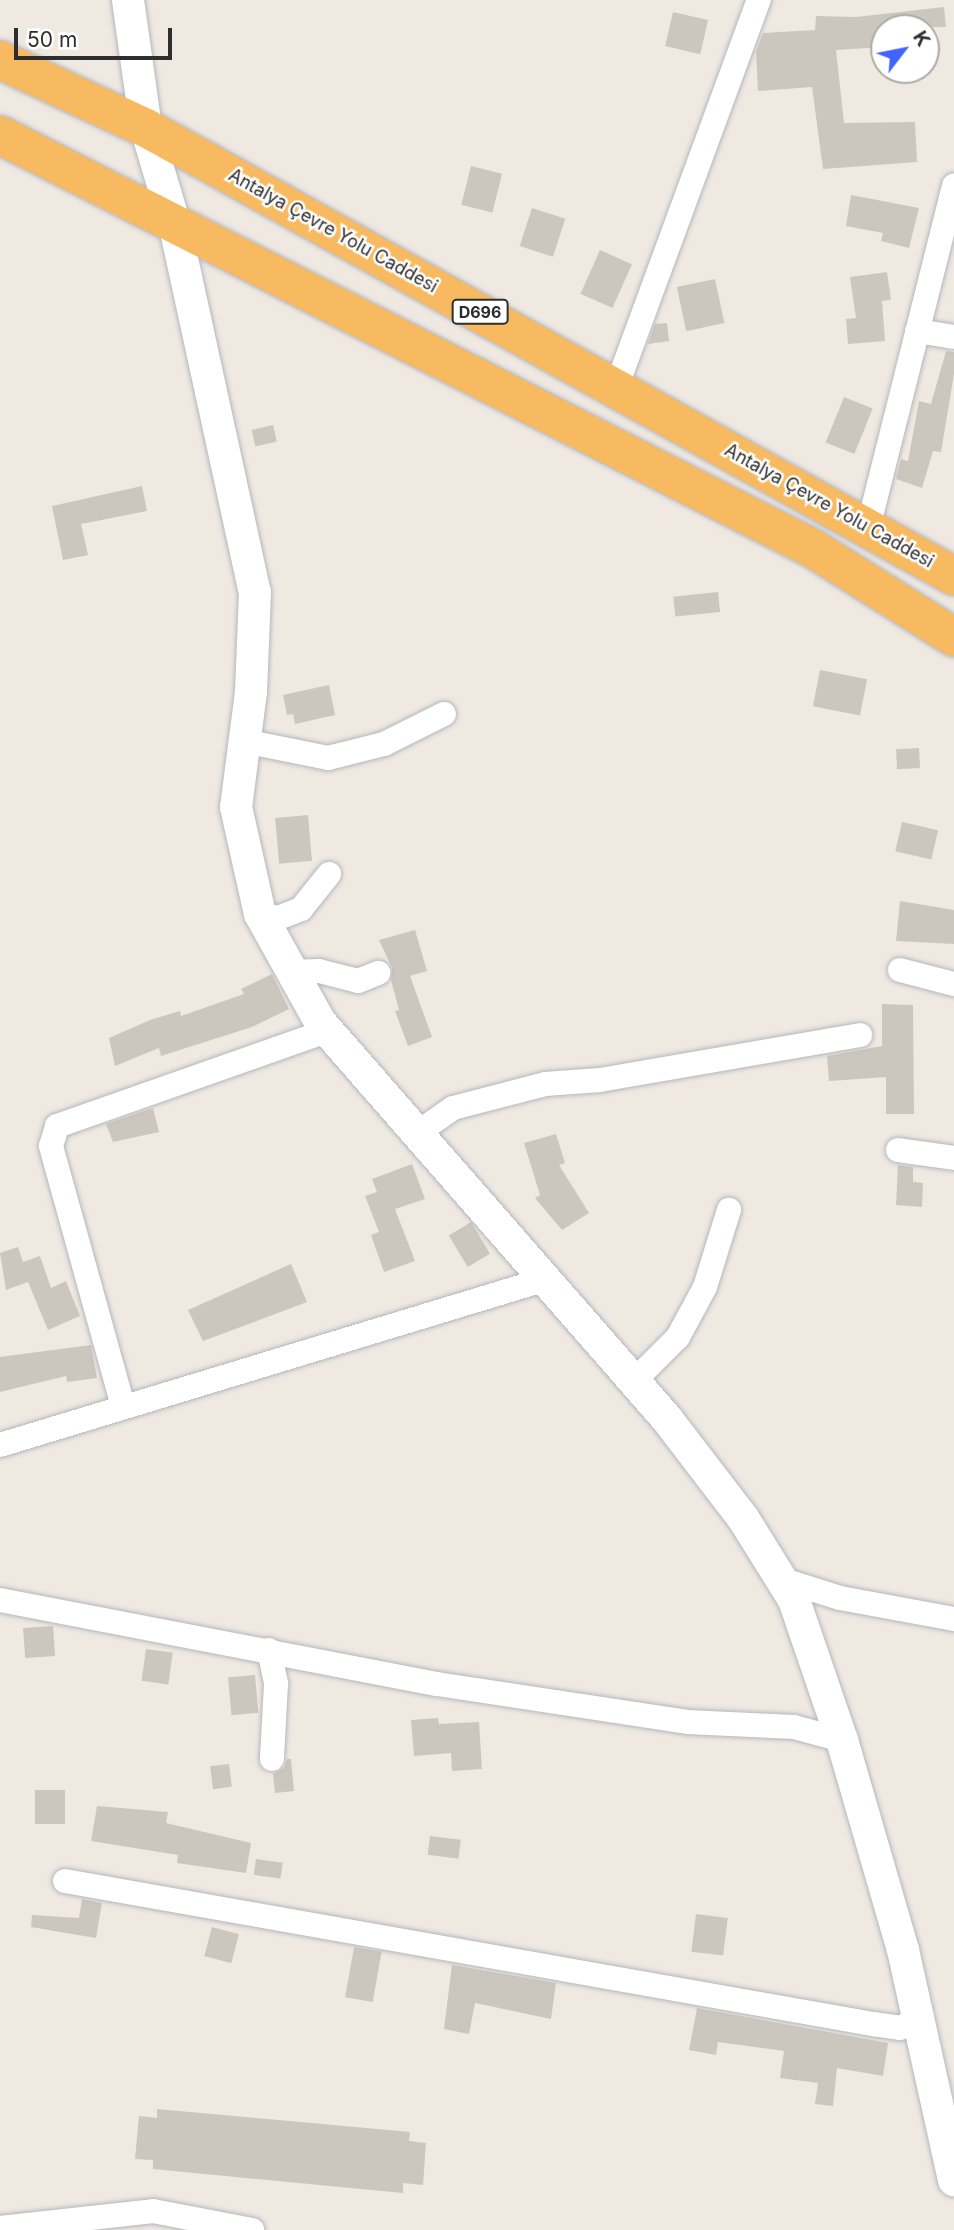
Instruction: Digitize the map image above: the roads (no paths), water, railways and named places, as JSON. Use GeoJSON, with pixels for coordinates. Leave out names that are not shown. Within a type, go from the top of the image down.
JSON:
{"type":"FeatureCollection","features":[{"type":"Feature","properties":{"kind":"highway","name":"Antalya Çevre Yolu Caddesi"},"geometry":{"type":"LineString","coordinates":[[0,60],[146,128],[954,576]]}},
{"type":"Feature","properties":{"kind":"highway"},"geometry":{"type":"LineString","coordinates":[[0,135],[813,548],[954,637]]}},
{"type":"Feature","properties":{"kind":"street"},"geometry":{"type":"LineString","coordinates":[[128,0],[146,128],[174,222],[255,592],[244,741],[236,807],[260,914],[327,1031],[633,1382],[734,1507],[794,1600],[842,1740],[918,2019],[954,2180]]}},
{"type":"Feature","properties":{"kind":"street"},"geometry":{"type":"LineString","coordinates":[[616,388],[759,0]]}},
{"type":"Feature","properties":{"kind":"street"},"geometry":{"type":"LineString","coordinates":[[868,528],[954,186]]}},
{"type":"Feature","properties":{"kind":"street"},"geometry":{"type":"LineString","coordinates":[[917,331],[954,337]]}},
{"type":"Feature","properties":{"kind":"street"},"geometry":{"type":"LineString","coordinates":[[244,741],[328,758],[384,744],[444,714]]}},
{"type":"Feature","properties":{"kind":"street"},"geometry":{"type":"LineString","coordinates":[[260,914],[278,918],[301,909],[329,874]]}},
{"type":"Feature","properties":{"kind":"street"},"geometry":{"type":"LineString","coordinates":[[900,970],[954,984]]}},
{"type":"Feature","properties":{"kind":"street"},"geometry":{"type":"LineString","coordinates":[[292,972],[319,971],[358,981],[378,974]]}},
{"type":"Feature","properties":{"kind":"street"},"geometry":{"type":"LineString","coordinates":[[123,1406],[51,1146],[57,1126],[327,1031]]}},
{"type":"Feature","properties":{"kind":"street"},"geometry":{"type":"LineString","coordinates":[[416,1134],[453,1108],[545,1084],[600,1080],[860,1035]]}},
{"type":"Feature","properties":{"kind":"street"},"geometry":{"type":"LineString","coordinates":[[898,1150],[954,1158]]}},
{"type":"Feature","properties":{"kind":"street"},"geometry":{"type":"LineString","coordinates":[[633,1382],[678,1337],[705,1287],[729,1210]]}},
{"type":"Feature","properties":{"kind":"street"},"geometry":{"type":"LineString","coordinates":[[0,1445],[543,1280]]}},
{"type":"Feature","properties":{"kind":"street"},"geometry":{"type":"LineString","coordinates":[[780,1578],[839,1598],[954,1619]]}},
{"type":"Feature","properties":{"kind":"street"},"geometry":{"type":"LineString","coordinates":[[0,1600],[437,1684],[687,1722],[794,1727],[842,1740]]}},
{"type":"Feature","properties":{"kind":"street"},"geometry":{"type":"LineString","coordinates":[[269,1650],[276,1684],[272,1759]]}},
{"type":"Feature","properties":{"kind":"street"},"geometry":{"type":"LineString","coordinates":[[65,1881],[873,2024],[900,2028],[918,2019]]}},
{"type":"Feature","properties":{"kind":"street"},"geometry":{"type":"LineString","coordinates":[[0,2228],[153,2211],[252,2230]]}}]}
